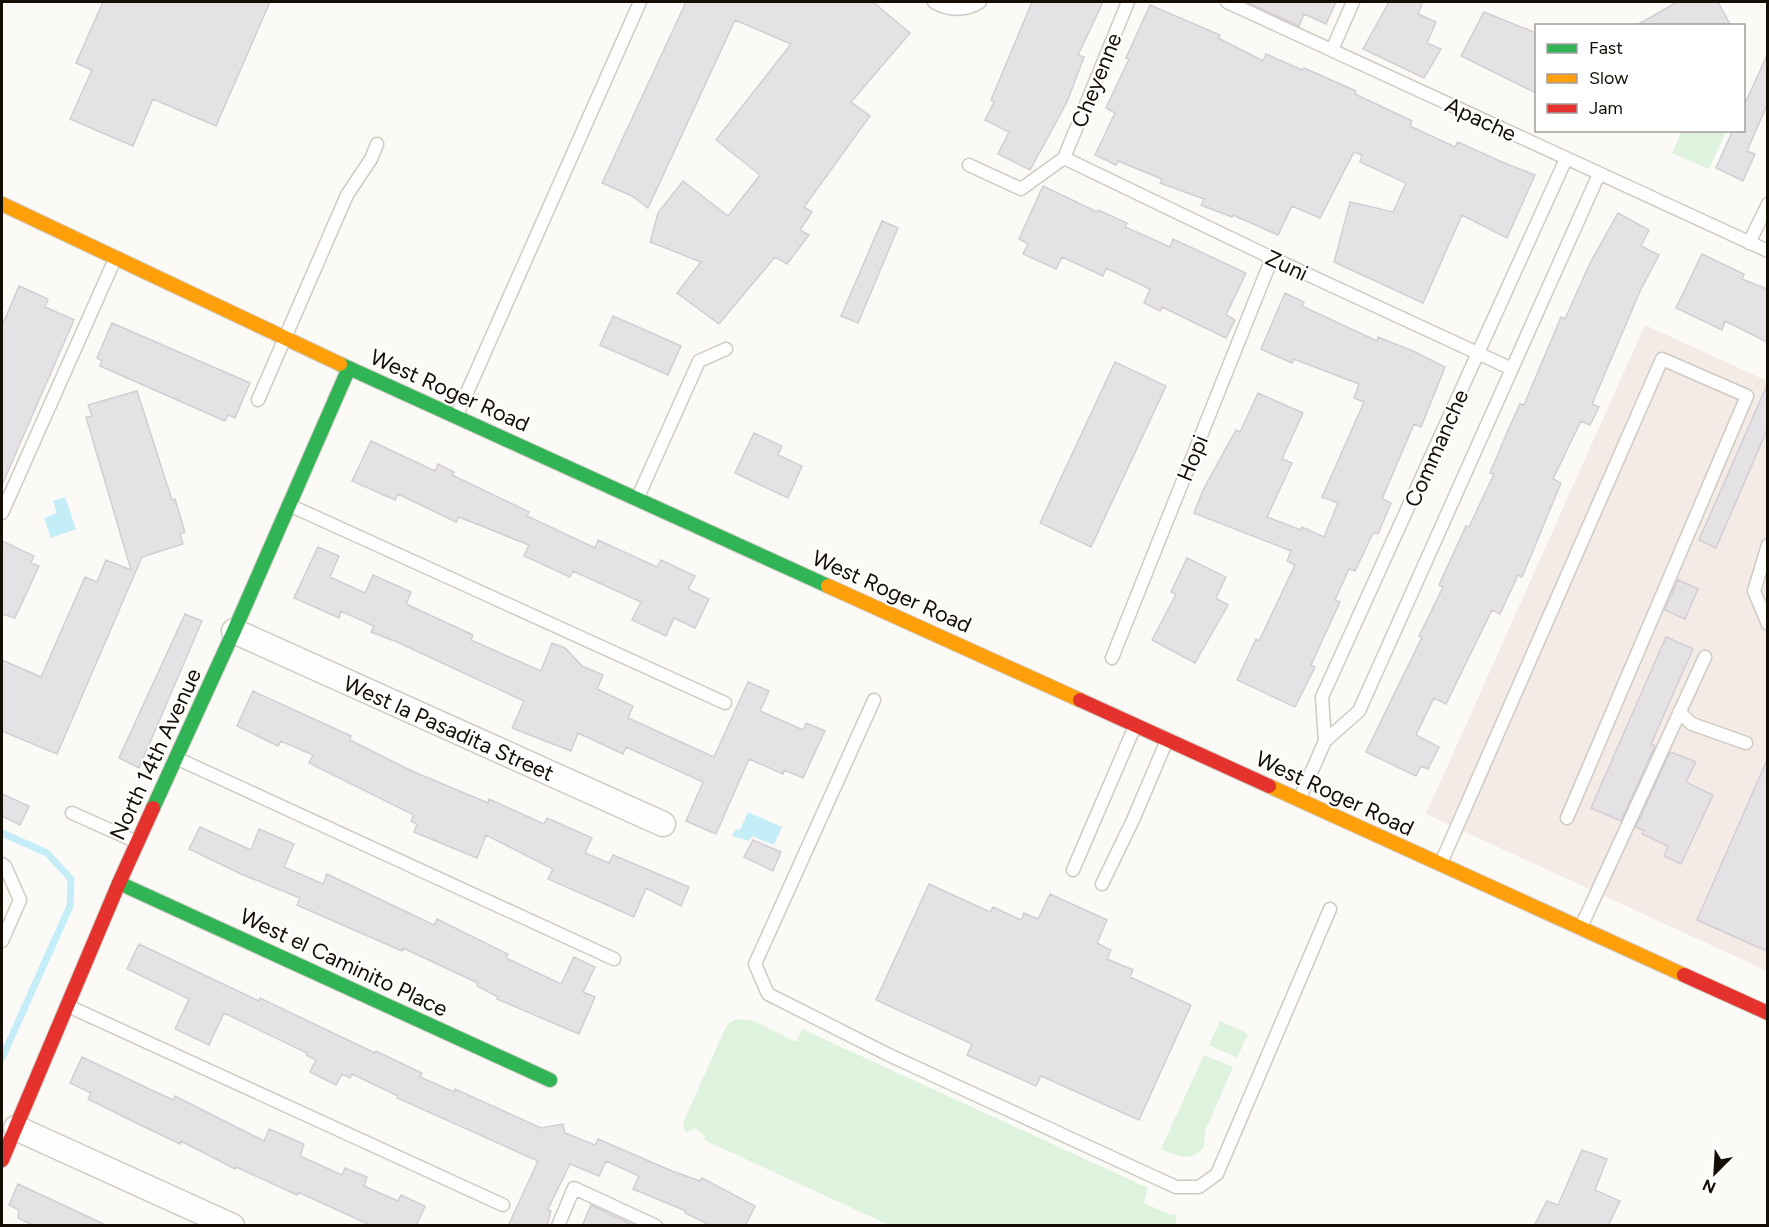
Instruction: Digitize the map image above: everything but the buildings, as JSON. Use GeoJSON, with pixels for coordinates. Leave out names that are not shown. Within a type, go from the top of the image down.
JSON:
{"type":"FeatureCollection","features":[{"type":"Feature","properties":{"kind":"street","name":"West Roger Road"},"geometry":{"type":"LineString","coordinates":[[2,204],[349,368],[1767,1013]]}},
{"type":"Feature","properties":{"kind":"street","name":"North 14th Avenue"},"geometry":{"type":"LineString","coordinates":[[2,1160],[119,883],[234,631],[349,368]]}},
{"type":"Feature","properties":{"kind":"street","name":"West la Pasadita Street"},"geometry":{"type":"LineString","coordinates":[[234,631],[663,824]]}},
{"type":"Feature","properties":{"kind":"street","name":"West el Caminito Place"},"geometry":{"type":"LineString","coordinates":[[119,883],[550,1080]]}},
{"type":"Feature","properties":{"kind":"street"},"geometry":{"type":"LineString","coordinates":[[16,1128],[232,1226]]}},
{"type":"Feature","properties":{"kind":"lane"},"geometry":{"type":"LineString","coordinates":[[457,417],[640,2]]}},
{"type":"Feature","properties":{"kind":"lane"},"geometry":{"type":"LineString","coordinates":[[934,2],[953,9],[965,8],[980,2]]}},
{"type":"Feature","properties":{"kind":"lane","name":"Cheyenne"},"geometry":{"type":"LineString","coordinates":[[1064,158],[1128,2]]}},
{"type":"Feature","properties":{"kind":"lane","name":"Apache"},"geometry":{"type":"LineString","coordinates":[[1227,2],[1767,251]]}},
{"type":"Feature","properties":{"kind":"lane"},"geometry":{"type":"LineString","coordinates":[[1332,50],[1353,2]]}},
{"type":"Feature","properties":{"kind":"lane"},"geometry":{"type":"LineString","coordinates":[[258,400],[347,195],[371,159],[378,144]]}},
{"type":"Feature","properties":{"kind":"lane"},"geometry":{"type":"LineString","coordinates":[[969,165],[1021,189],[1064,158]]}},
{"type":"Feature","properties":{"kind":"lane","name":"Zuni"},"geometry":{"type":"LineString","coordinates":[[1064,158],[1272,258],[1512,369]]}},
{"type":"Feature","properties":{"kind":"lane","name":"Commanche"},"geometry":{"type":"LineString","coordinates":[[1325,741],[1322,697],[1566,159]]}},
{"type":"Feature","properties":{"kind":"lane","name":"Commanche"},"geometry":{"type":"LineString","coordinates":[[1299,800],[1325,741],[1359,711],[1599,174]]}},
{"type":"Feature","properties":{"kind":"lane"},"geometry":{"type":"LineString","coordinates":[[1749,243],[1767,204]]}},
{"type":"Feature","properties":{"kind":"lane"},"geometry":{"type":"LineString","coordinates":[[2,513],[116,258]]}},
{"type":"Feature","properties":{"kind":"lane","name":"Hopi"},"geometry":{"type":"LineString","coordinates":[[1112,658],[1272,258]]}},
{"type":"Feature","properties":{"kind":"lane"},"geometry":{"type":"LineString","coordinates":[[637,498],[699,361],[726,349]]}},
{"type":"Feature","properties":{"kind":"lane"},"geometry":{"type":"LineString","coordinates":[[1440,864],[1662,359],[1747,396],[1567,818]]}},
{"type":"Feature","properties":{"kind":"lane"},"geometry":{"type":"LineString","coordinates":[[289,505],[725,703]]}},
{"type":"Feature","properties":{"kind":"lane"},"geometry":{"type":"LineString","coordinates":[[1767,545],[1754,591],[1767,624]]}},
{"type":"Feature","properties":{"kind":"lane"},"geometry":{"type":"LineString","coordinates":[[1581,928],[1622,843],[1705,657]]}},
{"type":"Feature","properties":{"kind":"lane"},"geometry":{"type":"LineString","coordinates":[[874,700],[755,964],[768,994],[889,1055],[1176,1187],[1199,1187],[1217,1174],[1330,909]]}},
{"type":"Feature","properties":{"kind":"lane"},"geometry":{"type":"LineString","coordinates":[[1679,712],[1692,724],[1746,743]]}},
{"type":"Feature","properties":{"kind":"lane"},"geometry":{"type":"LineString","coordinates":[[1073,870],[1135,725]]}},
{"type":"Feature","properties":{"kind":"lane"},"geometry":{"type":"LineString","coordinates":[[1102,884],[1133,820],[1167,740]]}},
{"type":"Feature","properties":{"kind":"lane"},"geometry":{"type":"LineString","coordinates":[[176,758],[614,959]]}},
{"type":"Feature","properties":{"kind":"lane"},"geometry":{"type":"LineString","coordinates":[[72,813],[138,842]]}},
{"type":"Feature","properties":{"kind":"lane"},"geometry":{"type":"LineString","coordinates":[[2,864],[20,900],[2,941]]}},
{"type":"Feature","properties":{"kind":"lane"},"geometry":{"type":"LineString","coordinates":[[68,1005],[503,1205]]}},
{"type":"Feature","properties":{"kind":"lane"},"geometry":{"type":"LineString","coordinates":[[558,1226],[574,1188],[657,1226]]}},
{"type":"Feature","properties":{"kind":"shaded area"},"geometry":{"type":"Polygon","coordinates":[[[1645,325],[1767,381],[1767,971],[1426,814],[1645,325]]]}},
{"type":"Feature","properties":{"kind":"green space"},"geometry":{"type":"Polygon","coordinates":[[[1682,132],[1726,132],[1709,169],[1672,153],[1682,132]]]}},
{"type":"Feature","properties":{"kind":"green space"},"geometry":{"type":"Polygon","coordinates":[[[737,1019],[754,1021],[796,1042],[802,1029],[1148,1188],[1144,1203],[1176,1215],[1176,1225],[889,1225],[704,1140],[705,1136],[695,1128],[688,1132],[685,1131],[683,1123],[724,1031],[729,1023],[737,1019]]]}},
{"type":"Feature","properties":{"kind":"green space"},"geometry":{"type":"Polygon","coordinates":[[[1220,1021],[1248,1034],[1237,1058],[1209,1045],[1220,1021]]]}},
{"type":"Feature","properties":{"kind":"green space"},"geometry":{"type":"Polygon","coordinates":[[[1204,1055],[1233,1067],[1205,1131],[1204,1147],[1189,1157],[1179,1156],[1161,1149],[1204,1055]]]}},
{"type":"Feature","properties":{"kind":"water"},"geometry":{"type":"Polygon","coordinates":[[[65,497],[76,529],[51,538],[44,518],[57,513],[53,501],[65,497]]]}},
{"type":"Feature","properties":{"kind":"water"},"geometry":{"type":"Polygon","coordinates":[[[748,812],[782,827],[774,845],[752,836],[749,841],[732,836],[736,829],[740,830],[748,812]]]}},
{"type":"Feature","properties":{"kind":"waterway"},"geometry":{"type":"LineString","coordinates":[[2,833],[47,853],[71,879],[70,906],[2,1058]]}},
{"type":"Feature","properties":{"kind":"traffic: fast"},"geometry":{"type":"LineString","coordinates":[[340,364],[828,586]]}},
{"type":"Feature","properties":{"kind":"traffic: fast"},"geometry":{"type":"LineString","coordinates":[[153,808],[234,631],[349,368]]}},
{"type":"Feature","properties":{"kind":"traffic: fast"},"geometry":{"type":"LineString","coordinates":[[119,883],[550,1080]]}},
{"type":"Feature","properties":{"kind":"traffic: slow"},"geometry":{"type":"LineString","coordinates":[[2,204],[340,364]]}},
{"type":"Feature","properties":{"kind":"traffic: slow"},"geometry":{"type":"LineString","coordinates":[[828,586],[1080,700]]}},
{"type":"Feature","properties":{"kind":"traffic: slow"},"geometry":{"type":"LineString","coordinates":[[1269,786],[1684,975]]}},
{"type":"Feature","properties":{"kind":"traffic: jam"},"geometry":{"type":"LineString","coordinates":[[1080,700],[1269,786]]}},
{"type":"Feature","properties":{"kind":"traffic: jam"},"geometry":{"type":"LineString","coordinates":[[2,1160],[153,808]]}},
{"type":"Feature","properties":{"kind":"traffic: jam"},"geometry":{"type":"LineString","coordinates":[[1684,975],[1768,1013]]}}]}
